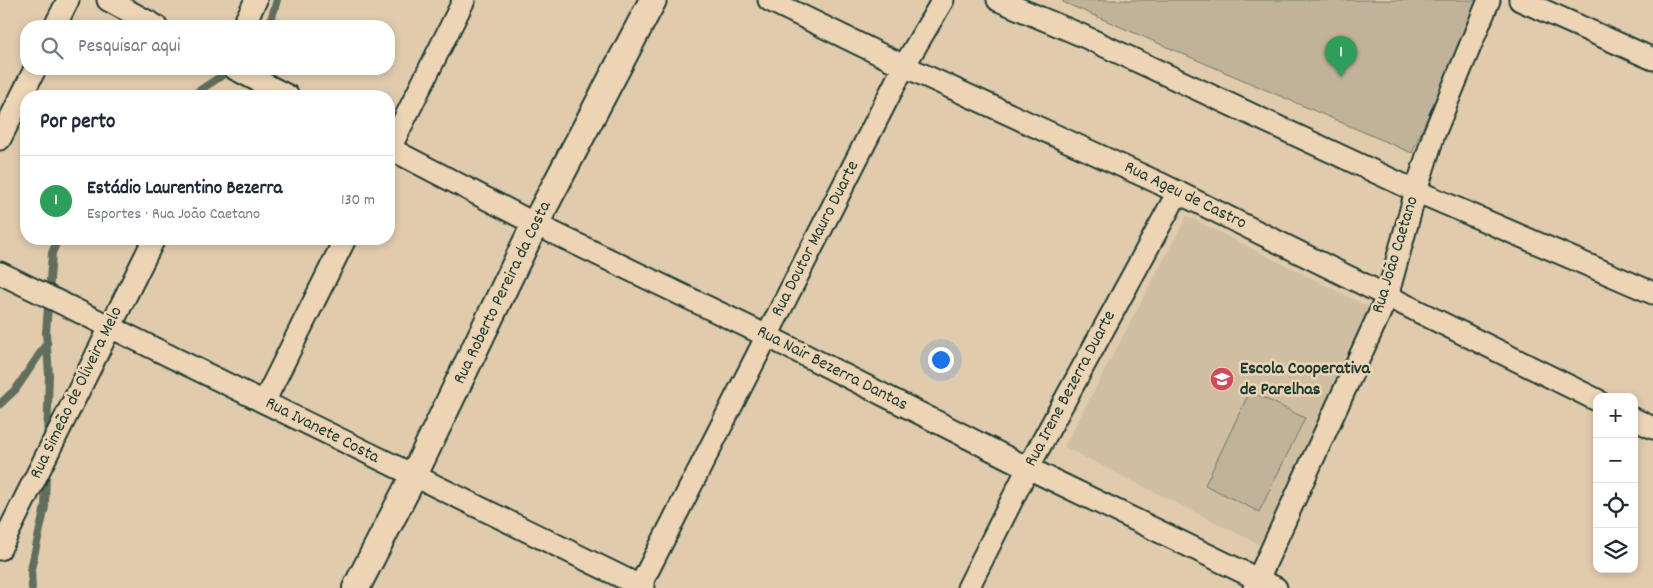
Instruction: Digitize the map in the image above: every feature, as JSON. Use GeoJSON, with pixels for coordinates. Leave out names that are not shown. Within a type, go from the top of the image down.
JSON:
{"type":"FeatureCollection","features":[{"type":"Feature","properties":{"kind":"street"},"geometry":{"type":"LineString","coordinates":[[58,20],[68,0]]}},
{"type":"Feature","properties":{"kind":"street"},"geometry":{"type":"LineString","coordinates":[[108,0],[145,20]]}},
{"type":"Feature","properties":{"kind":"street"},"geometry":{"type":"LineString","coordinates":[[246,20],[256,0]]}},
{"type":"Feature","properties":{"kind":"street"},"geometry":{"type":"LineString","coordinates":[[395,137],[464,0]]}},
{"type":"Feature","properties":{"kind":"street","name":"Rua Roberto Pereira da Costa"},"geometry":{"type":"LineString","coordinates":[[356,588],[414,477],[536,224],[653,0]]}},
{"type":"Feature","properties":{"kind":"street","name":"Rua Ageu de Castro"},"geometry":{"type":"LineString","coordinates":[[769,0],[904,66],[1178,192],[1593,398]]}},
{"type":"Feature","properties":{"kind":"street","name":"Rua Doutor Mauro Duarte"},"geometry":{"type":"LineString","coordinates":[[641,587],[904,66],[943,0]]}},
{"type":"Feature","properties":{"kind":"street"},"geometry":{"type":"LineString","coordinates":[[998,0],[1081,35],[1416,191],[1653,293]]}},
{"type":"Feature","properties":{"kind":"street","name":"Rua João Caetano"},"geometry":{"type":"LineString","coordinates":[[1263,585],[1387,297],[1416,191],[1434,134],[1489,0]]}},
{"type":"Feature","properties":{"kind":"street"},"geometry":{"type":"LineString","coordinates":[[1520,0],[1653,59]]}},
{"type":"Feature","properties":{"kind":"street"},"geometry":{"type":"LineString","coordinates":[[24,90],[31,75]]}},
{"type":"Feature","properties":{"kind":"street"},"geometry":{"type":"LineString","coordinates":[[247,75],[276,90]]}},
{"type":"Feature","properties":{"kind":"street"},"geometry":{"type":"LineString","coordinates":[[0,139],[20,98]]}},
{"type":"Feature","properties":{"kind":"street","name":"Rua Nair Bezerra Dantas"},"geometry":{"type":"LineString","coordinates":[[395,152],[1263,585]]}},
{"type":"Feature","properties":{"kind":"street","name":"Rua Irene Bezerra Duarte"},"geometry":{"type":"LineString","coordinates":[[968,588],[1028,468],[1178,192]]}},
{"type":"Feature","properties":{"kind":"street","name":"Rua Simeão de Oliveira Melo"},"geometry":{"type":"LineString","coordinates":[[0,549],[151,245]]}},
{"type":"Feature","properties":{"kind":"street"},"geometry":{"type":"LineString","coordinates":[[264,402],[342,245]]}},
{"type":"Feature","properties":{"kind":"street","name":"Rua Ivanete Costa"},"geometry":{"type":"LineString","coordinates":[[0,273],[641,587]]}},
{"type":"Feature","properties":{"kind":"street"},"geometry":{"type":"LineString","coordinates":[[1638,421],[1653,428]]}},
{"type":"Feature","properties":{"kind":"shaded area"},"geometry":{"type":"Polygon","coordinates":[[[1063,0],[1479,0],[1412,153],[1063,2],[1063,0]]]}},
{"type":"Feature","properties":{"kind":"shaded area","name":"Escola Cooperativa de Parelhas"},"geometry":{"type":"Polygon","coordinates":[[[1187,216],[1377,311],[1260,545],[1064,447],[1187,216]]]}},
{"type":"Feature","properties":{"kind":"shaded area"},"geometry":{"type":"Polygon","coordinates":[[[1250,391],[1305,418],[1259,512],[1205,485],[1250,391]]]}},
{"type":"Feature","properties":{"kind":"waterway"},"geometry":{"type":"LineString","coordinates":[[271,20],[277,0]]}},
{"type":"Feature","properties":{"kind":"waterway"},"geometry":{"type":"LineString","coordinates":[[200,90],[223,75]]}},
{"type":"Feature","properties":{"kind":"waterway"},"geometry":{"type":"LineString","coordinates":[[47,440],[49,375],[46,333],[52,253],[55,245]]}},
{"type":"Feature","properties":{"kind":"waterway"},"geometry":{"type":"LineString","coordinates":[[0,404],[16,389],[47,343]]}},
{"type":"Feature","properties":{"kind":"waterway"},"geometry":{"type":"LineString","coordinates":[[32,588],[31,569],[45,507],[46,471]]}},
{"type":"Feature","properties":{"kind":"place","name":"Estádio Laurentino Bezerra"},"geometry":{"type":"Point","coordinates":[1341,77]}},
{"type":"Feature","properties":{"kind":"place","name":"Escola Cooperativa de Parelhas"},"geometry":{"type":"Point","coordinates":[1222,379]}}]}
